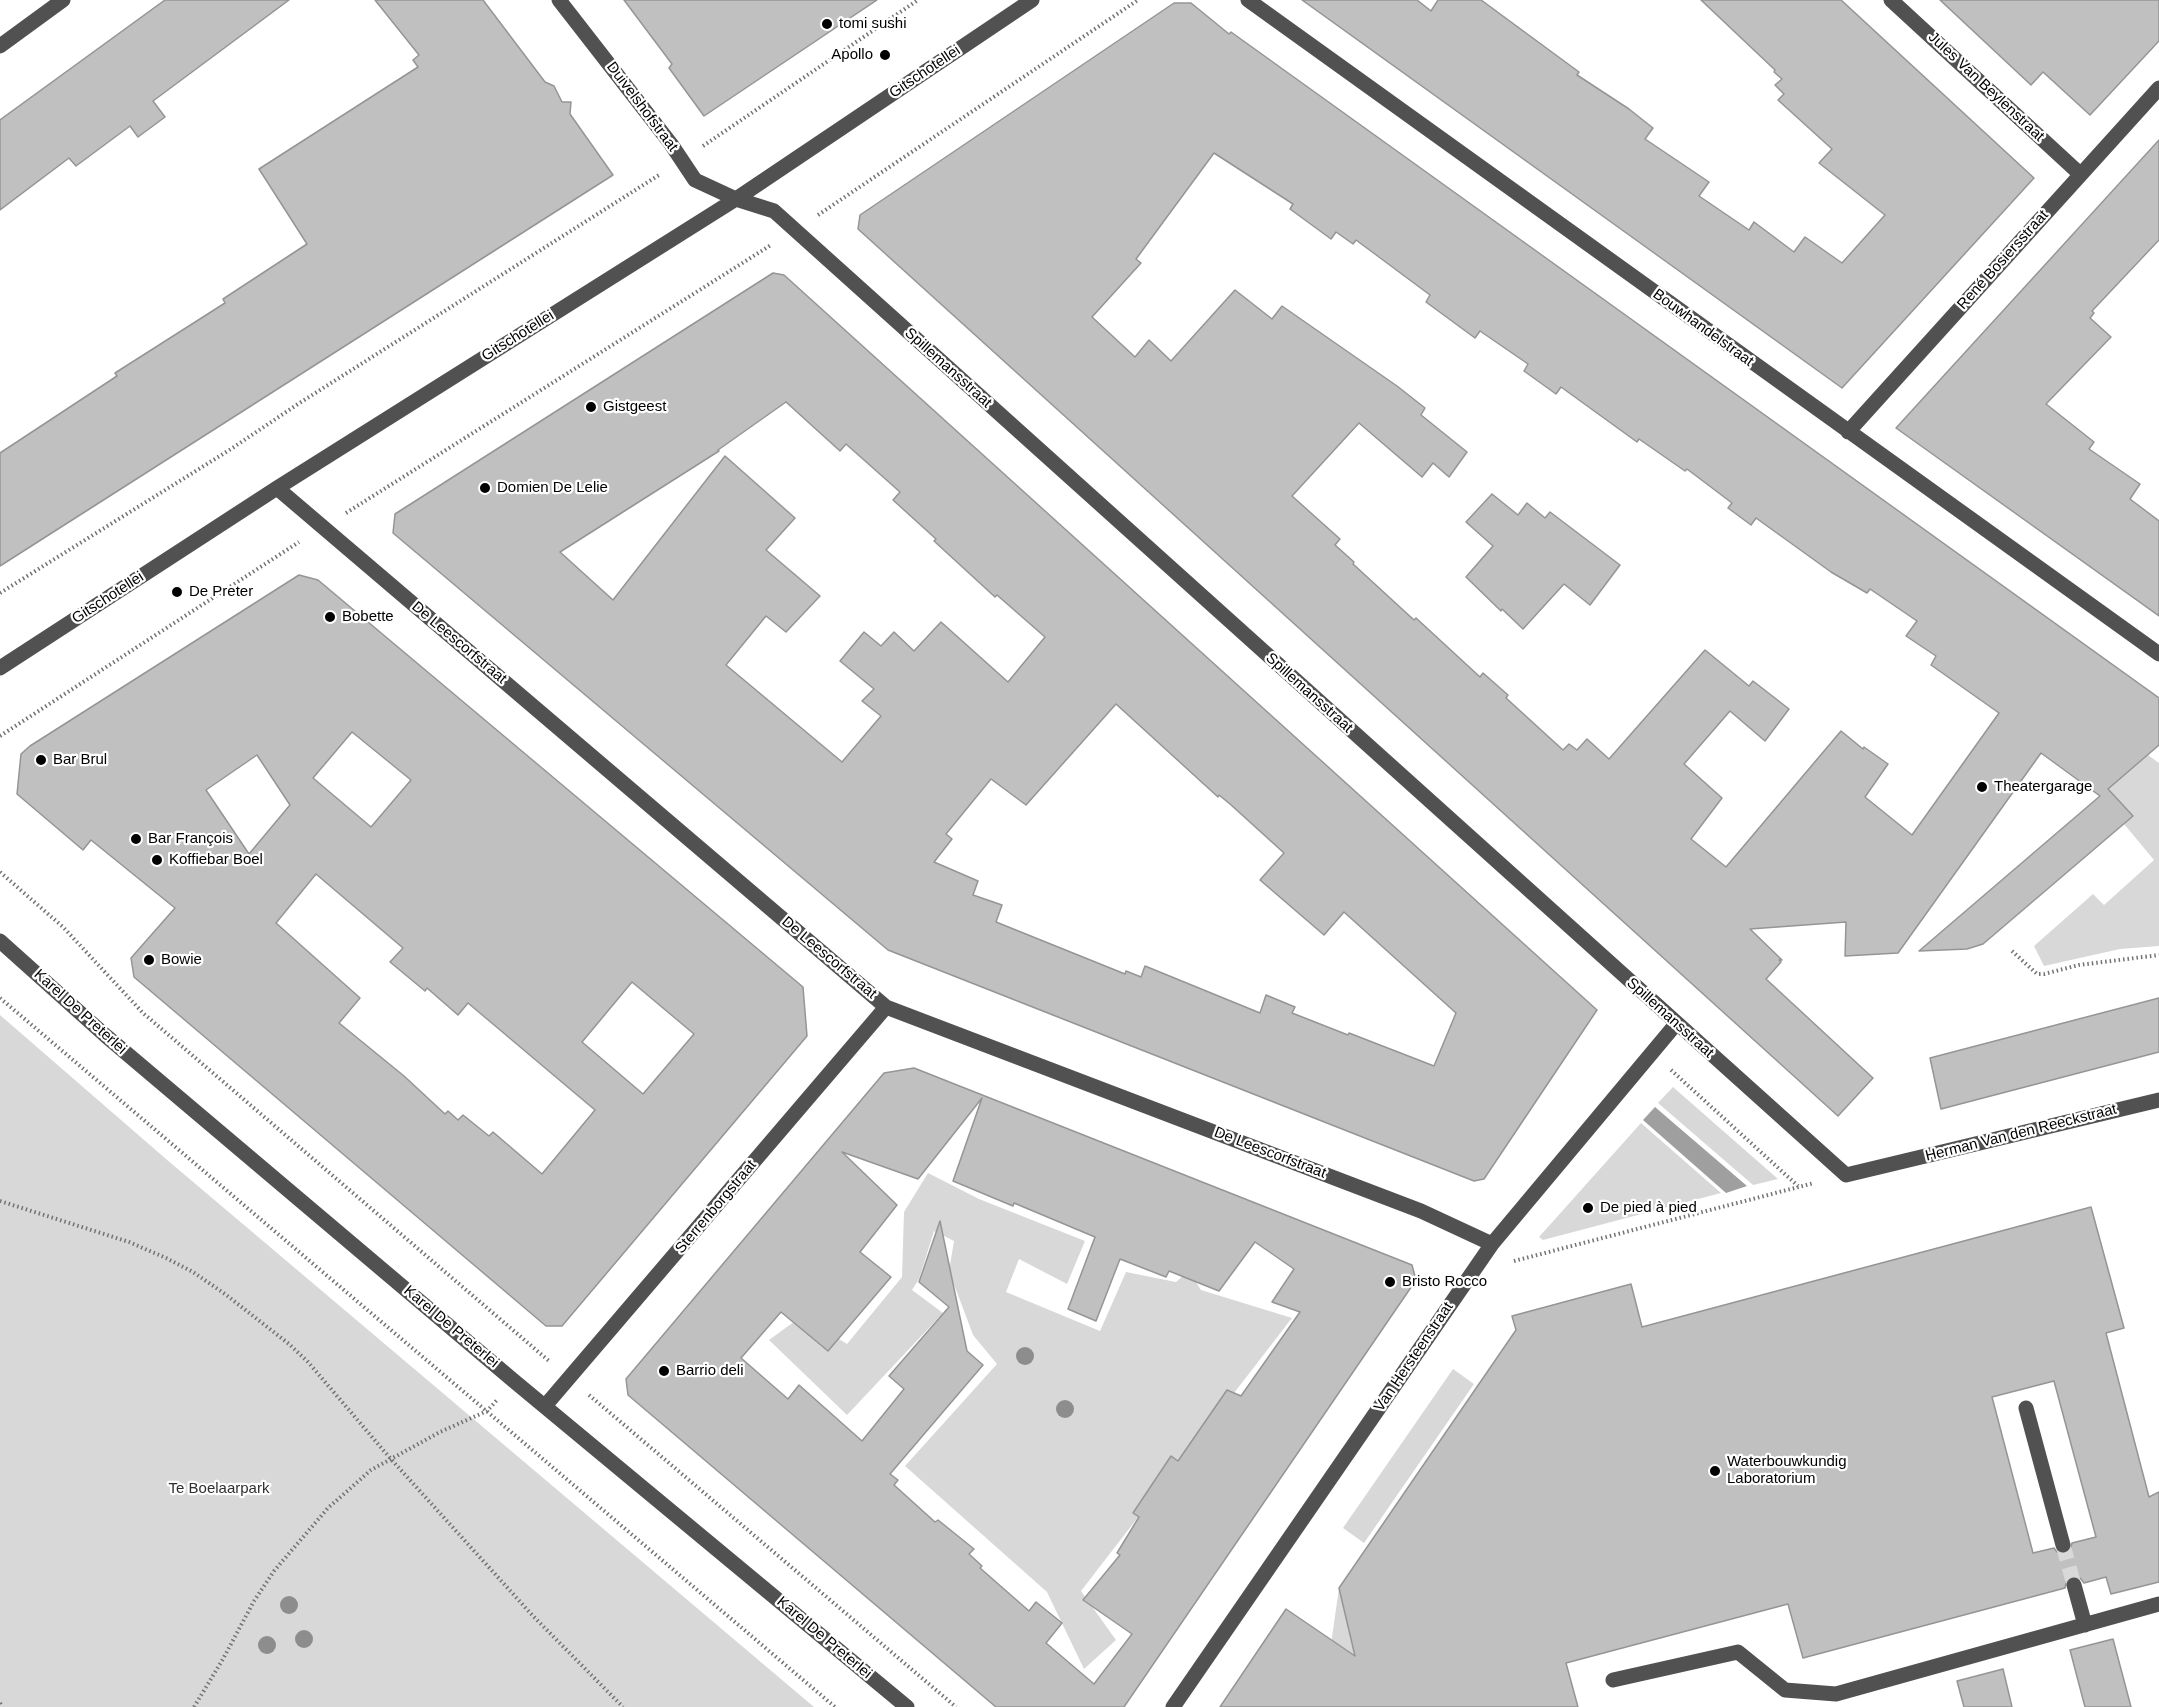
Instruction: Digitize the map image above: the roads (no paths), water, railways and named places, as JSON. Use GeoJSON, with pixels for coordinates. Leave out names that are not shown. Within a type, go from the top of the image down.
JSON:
{"type":"FeatureCollection","features":[{"type":"Feature","properties":{"kind":"street"},"geometry":{"type":"LineString","coordinates":[[0,46],[63,0]]}},
{"type":"Feature","properties":{"kind":"street","name":"Duivelshofstraat"},"geometry":{"type":"LineString","coordinates":[[559,0],[696,180],[736,200]]}},
{"type":"Feature","properties":{"kind":"street","name":"Gitschotellei"},"geometry":{"type":"LineString","coordinates":[[0,668],[276,488],[736,200],[1032,0]]}},
{"type":"Feature","properties":{"kind":"street","name":"Bouwhandelstraat"},"geometry":{"type":"LineString","coordinates":[[1248,0],[2159,654]]}},
{"type":"Feature","properties":{"kind":"street","name":"Jules Van Beylenstraat"},"geometry":{"type":"LineString","coordinates":[[1891,0],[2080,174]]}},
{"type":"Feature","properties":{"kind":"street","name":"René Bosiersstraat"},"geometry":{"type":"LineString","coordinates":[[1848,432],[2159,88]]}},
{"type":"Feature","properties":{"kind":"street","name":"Spillemansstraat"},"geometry":{"type":"LineString","coordinates":[[736,200],[774,211],[1846,1175],[1884,1166]]}},
{"type":"Feature","properties":{"kind":"street","name":"De Leescorfstraat"},"geometry":{"type":"LineString","coordinates":[[276,488],[886,1007],[1410,1207],[1492,1244]]}},
{"type":"Feature","properties":{"kind":"street","name":"Karel De Preterlei"},"geometry":{"type":"LineString","coordinates":[[0,941],[105,1036],[907,1707]]}},
{"type":"Feature","properties":{"kind":"street","name":"Sterrenborgstraat"},"geometry":{"type":"LineString","coordinates":[[545,1406],[886,1007]]}},
{"type":"Feature","properties":{"kind":"street","name":"Van Hersteenstraat"},"geometry":{"type":"LineString","coordinates":[[1173,1707],[1492,1244],[1676,1024]]}},
{"type":"Feature","properties":{"kind":"street","name":"Herman Van den Reeckstraat"},"geometry":{"type":"LineString","coordinates":[[1884,1166],[2159,1100]]}},
{"type":"Feature","properties":{"kind":"street"},"geometry":{"type":"LineString","coordinates":[[2026,1408],[2063,1545]]}},
{"type":"Feature","properties":{"kind":"street"},"geometry":{"type":"LineString","coordinates":[[2074,1586],[2085,1625]]}},
{"type":"Feature","properties":{"kind":"street"},"geometry":{"type":"LineString","coordinates":[[1613,1680],[1738,1652],[1785,1690],[1836,1694],[2159,1604]]}},
{"type":"Feature","properties":{"kind":"tunnel"},"geometry":{"type":"LineString","coordinates":[[2063,1545],[2074,1585]]}},
{"type":"Feature","properties":{"kind":"place","name":"tomi sushi"},"geometry":{"type":"Point","coordinates":[827,24]}},
{"type":"Feature","properties":{"kind":"place","name":"Apollo"},"geometry":{"type":"Point","coordinates":[885,55]}},
{"type":"Feature","properties":{"kind":"place","name":"Gistgeest"},"geometry":{"type":"Point","coordinates":[591,407]}},
{"type":"Feature","properties":{"kind":"place","name":"Domien De Lelie"},"geometry":{"type":"Point","coordinates":[485,488]}},
{"type":"Feature","properties":{"kind":"place","name":"De Preter"},"geometry":{"type":"Point","coordinates":[177,592]}},
{"type":"Feature","properties":{"kind":"place","name":"Bobette"},"geometry":{"type":"Point","coordinates":[330,617]}},
{"type":"Feature","properties":{"kind":"place","name":"Bar Brul"},"geometry":{"type":"Point","coordinates":[41,760]}},
{"type":"Feature","properties":{"kind":"place","name":"Theatergarage"},"geometry":{"type":"Point","coordinates":[1982,787]}},
{"type":"Feature","properties":{"kind":"place","name":"Bar François"},"geometry":{"type":"Point","coordinates":[136,839]}},
{"type":"Feature","properties":{"kind":"place","name":"Koffiebar Boel"},"geometry":{"type":"Point","coordinates":[157,860]}},
{"type":"Feature","properties":{"kind":"place","name":"Bowie"},"geometry":{"type":"Point","coordinates":[149,960]}},
{"type":"Feature","properties":{"kind":"place","name":"De pied à pied"},"geometry":{"type":"Point","coordinates":[1588,1208]}},
{"type":"Feature","properties":{"kind":"place","name":"Bristo Rocco"},"geometry":{"type":"Point","coordinates":[1390,1282]}},
{"type":"Feature","properties":{"kind":"place","name":"Barrio deli"},"geometry":{"type":"Point","coordinates":[664,1371]}},
{"type":"Feature","properties":{"kind":"place","name":"Waterbouwkundig Laboratorium"},"geometry":{"type":"Point","coordinates":[1715,1471]}},
{"type":"Feature","properties":{"kind":"park label","name":"Te Boelaarpark"},"geometry":{"type":"Point","coordinates":[219,1489]}}]}
